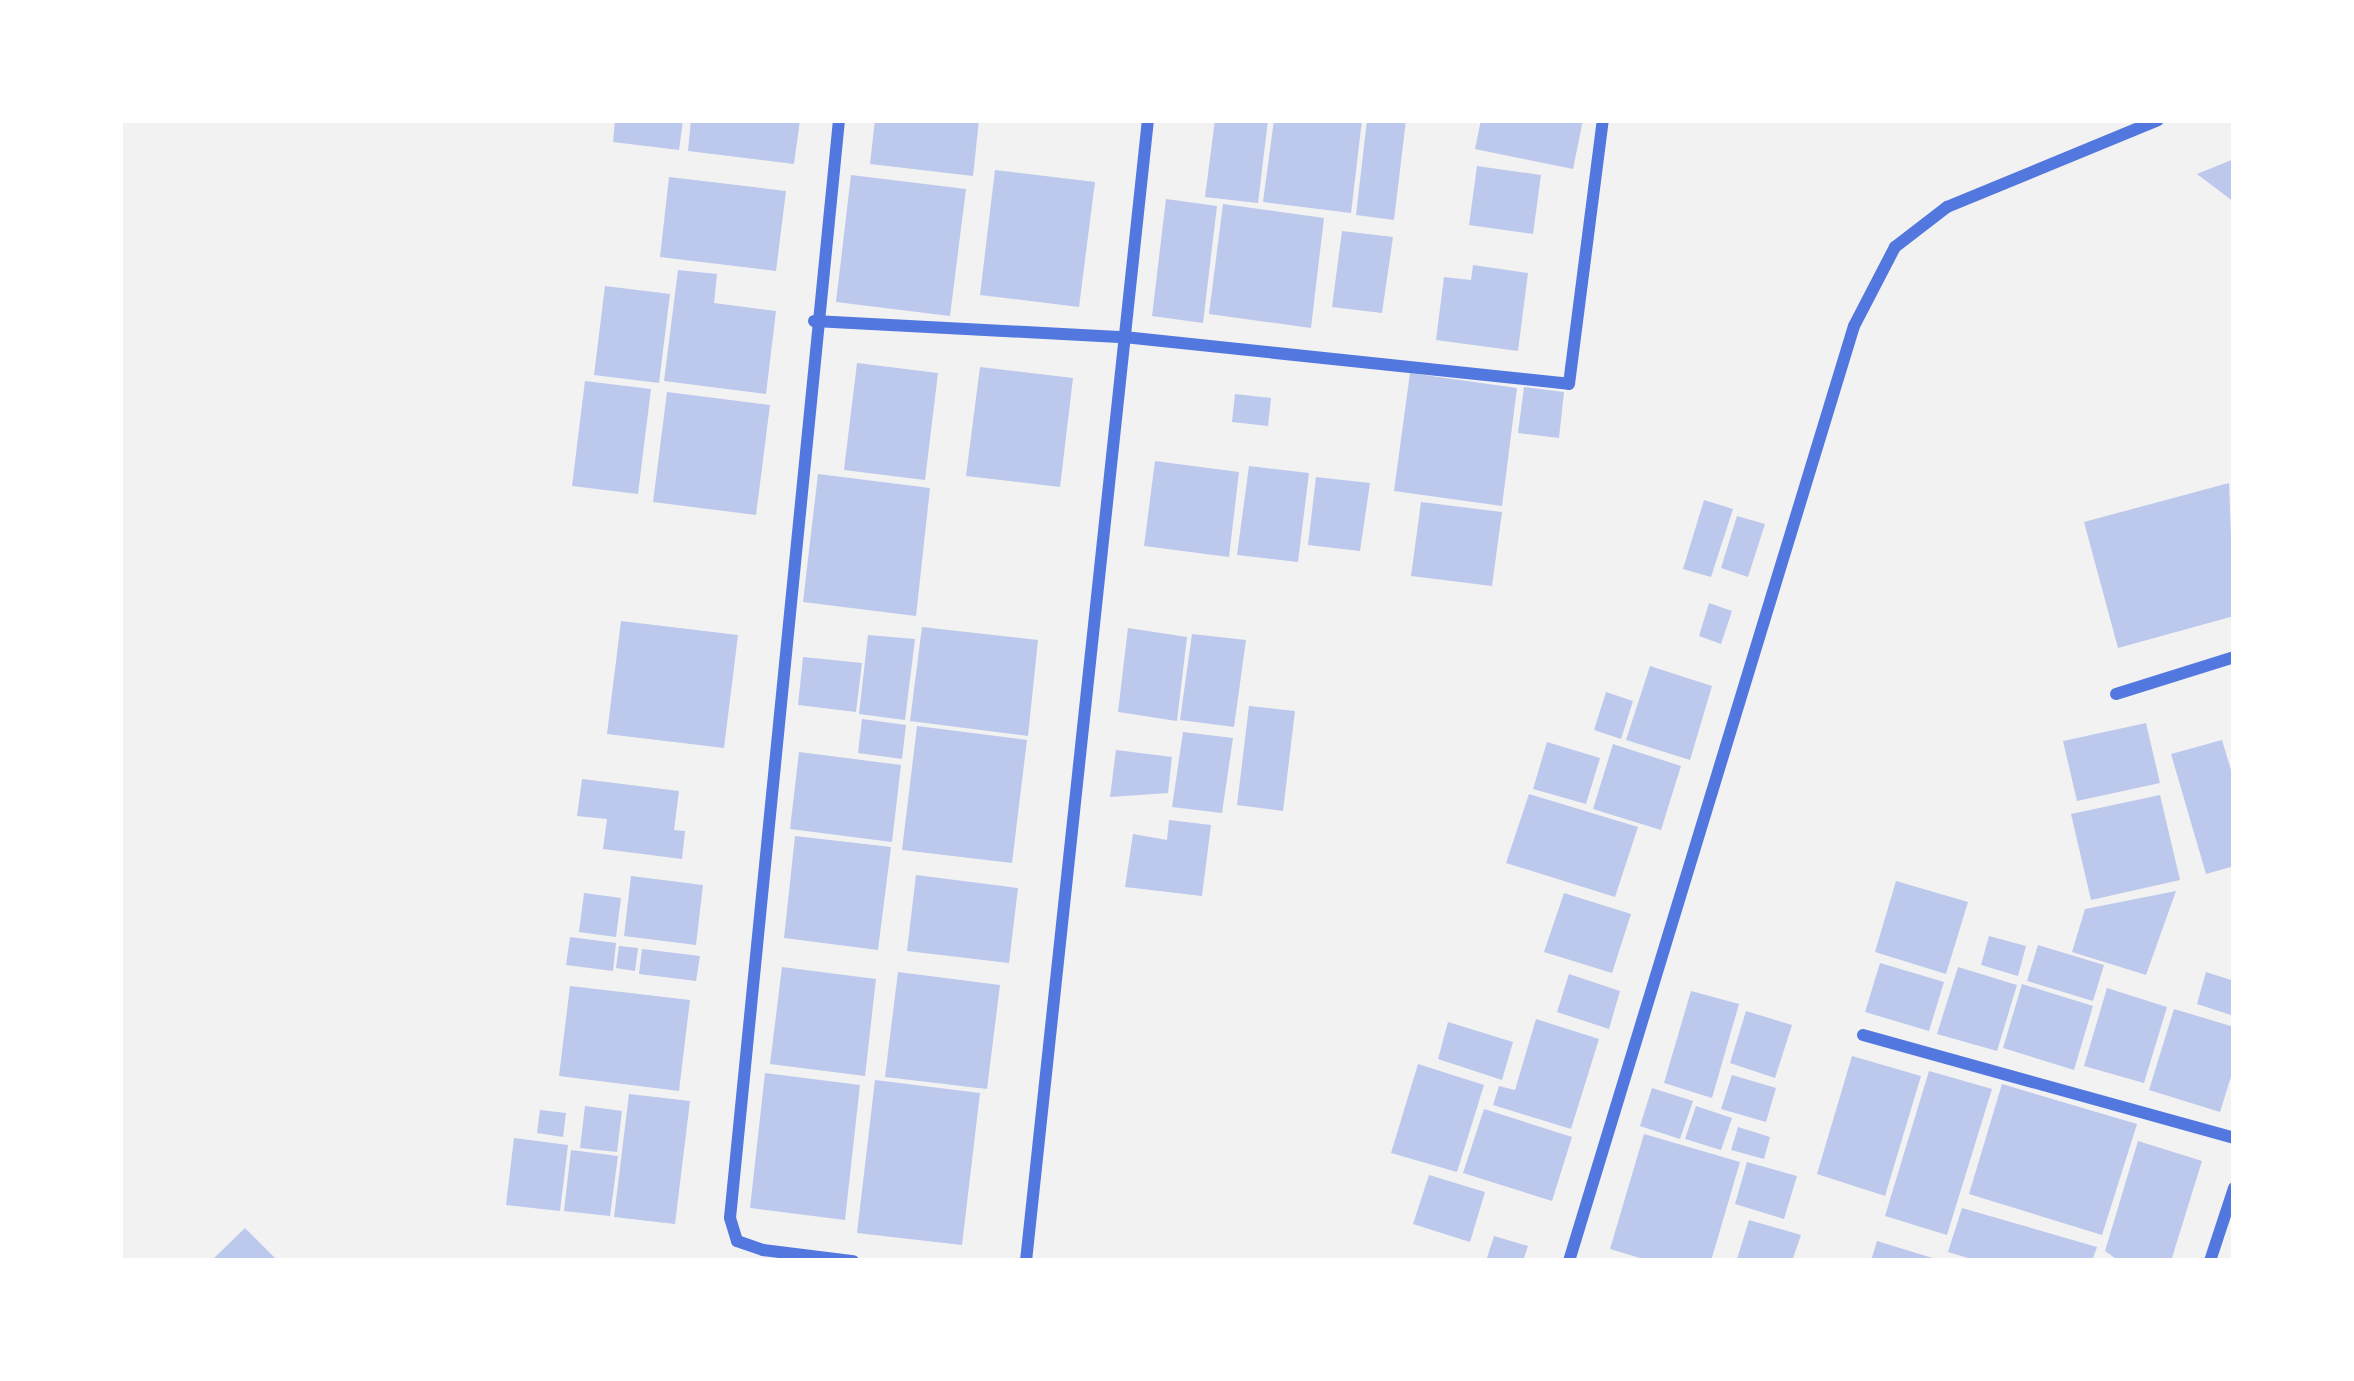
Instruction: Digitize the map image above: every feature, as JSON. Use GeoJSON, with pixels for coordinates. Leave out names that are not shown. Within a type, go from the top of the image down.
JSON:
{"type":"FeatureCollection","features":[{"type":"Feature","properties":{"kind":"street"},"geometry":{"type":"LineString","coordinates":[[838,120],[814,321],[730,1218],[737,1241],[763,1250],[853,1261]]}},
{"type":"Feature","properties":{"kind":"street"},"geometry":{"type":"LineString","coordinates":[[1027,1261],[1148,120]]}},
{"type":"Feature","properties":{"kind":"street"},"geometry":{"type":"LineString","coordinates":[[814,321],[1124,337],[1569,384],[1603,120]]}},
{"type":"Feature","properties":{"kind":"street"},"geometry":{"type":"LineString","coordinates":[[1569,1261],[1864,306],[1894,247],[1947,207],[2158,120]]}},
{"type":"Feature","properties":{"kind":"street"},"geometry":{"type":"LineString","coordinates":[[2116,694],[2234,657]]}},
{"type":"Feature","properties":{"kind":"street"},"geometry":{"type":"LineString","coordinates":[[1862,1035],[2234,1138]]}},
{"type":"Feature","properties":{"kind":"street"},"geometry":{"type":"LineString","coordinates":[[2210,1261],[2234,1188]]}},
{"type":"Feature","properties":{"kind":"building"},"geometry":{"type":"Polygon","coordinates":[[[615,120],[683,120],[679,150],[613,142],[615,120]]]}},
{"type":"Feature","properties":{"kind":"building"},"geometry":{"type":"Polygon","coordinates":[[[691,120],[800,120],[794,164],[688,151],[691,120]]]}},
{"type":"Feature","properties":{"kind":"building"},"geometry":{"type":"Polygon","coordinates":[[[875,120],[979,120],[973,176],[870,164],[875,120]]]}},
{"type":"Feature","properties":{"kind":"building"},"geometry":{"type":"Polygon","coordinates":[[[1215,120],[1268,120],[1258,203],[1205,197],[1215,120]]]}},
{"type":"Feature","properties":{"kind":"building"},"geometry":{"type":"Polygon","coordinates":[[[1274,120],[1362,120],[1351,213],[1263,202],[1274,120]]]}},
{"type":"Feature","properties":{"kind":"building"},"geometry":{"type":"Polygon","coordinates":[[[1367,120],[1406,120],[1394,220],[1356,215],[1367,120]]]}},
{"type":"Feature","properties":{"kind":"building"},"geometry":{"type":"Polygon","coordinates":[[[1481,120],[1583,120],[1573,169],[1475,149],[1481,120]]]}},
{"type":"Feature","properties":{"kind":"building"},"geometry":{"type":"Polygon","coordinates":[[[2234,159],[2234,202],[2197,174],[2234,159]]]}},
{"type":"Feature","properties":{"kind":"building"},"geometry":{"type":"Polygon","coordinates":[[[1477,166],[1541,175],[1533,234],[1469,225],[1477,166]]]}},
{"type":"Feature","properties":{"kind":"building"},"geometry":{"type":"Polygon","coordinates":[[[995,170],[1095,182],[1079,307],[980,295],[995,170]]]}},
{"type":"Feature","properties":{"kind":"building"},"geometry":{"type":"Polygon","coordinates":[[[851,175],[966,189],[950,316],[836,302],[851,175]]]}},
{"type":"Feature","properties":{"kind":"building"},"geometry":{"type":"Polygon","coordinates":[[[669,177],[786,191],[776,271],[660,257],[669,177]]]}},
{"type":"Feature","properties":{"kind":"building"},"geometry":{"type":"Polygon","coordinates":[[[1166,199],[1217,206],[1203,323],[1152,316],[1166,199]]]}},
{"type":"Feature","properties":{"kind":"building"},"geometry":{"type":"Polygon","coordinates":[[[1223,204],[1324,218],[1311,328],[1209,314],[1223,204]]]}},
{"type":"Feature","properties":{"kind":"building"},"geometry":{"type":"Polygon","coordinates":[[[1342,231],[1393,237],[1382,313],[1332,307],[1342,231]]]}},
{"type":"Feature","properties":{"kind":"building"},"geometry":{"type":"Polygon","coordinates":[[[1473,265],[1528,273],[1518,351],[1436,340],[1444,277],[1471,280],[1473,265]]]}},
{"type":"Feature","properties":{"kind":"building"},"geometry":{"type":"Polygon","coordinates":[[[678,270],[717,274],[714,303],[776,311],[766,394],[664,381],[678,270]]]}},
{"type":"Feature","properties":{"kind":"building"},"geometry":{"type":"Polygon","coordinates":[[[605,286],[670,294],[659,383],[594,375],[605,286]]]}},
{"type":"Feature","properties":{"kind":"building"},"geometry":{"type":"Polygon","coordinates":[[[857,363],[938,373],[925,480],[844,470],[857,363]]]}},
{"type":"Feature","properties":{"kind":"building"},"geometry":{"type":"Polygon","coordinates":[[[980,367],[1073,378],[1060,487],[966,476],[980,367]]]}},
{"type":"Feature","properties":{"kind":"building"},"geometry":{"type":"Polygon","coordinates":[[[1410,373],[1517,388],[1502,506],[1394,491],[1410,373]]]}},
{"type":"Feature","properties":{"kind":"building"},"geometry":{"type":"Polygon","coordinates":[[[585,381],[651,389],[638,494],[572,486],[585,381]]]}},
{"type":"Feature","properties":{"kind":"building"},"geometry":{"type":"Polygon","coordinates":[[[1524,387],[1564,392],[1559,438],[1518,433],[1524,387]]]}},
{"type":"Feature","properties":{"kind":"building"},"geometry":{"type":"Polygon","coordinates":[[[667,392],[770,405],[756,515],[653,502],[667,392]]]}},
{"type":"Feature","properties":{"kind":"building"},"geometry":{"type":"Polygon","coordinates":[[[1235,394],[1271,398],[1268,426],[1232,422],[1235,394]]]}},
{"type":"Feature","properties":{"kind":"building"},"geometry":{"type":"Polygon","coordinates":[[[1155,461],[1239,472],[1229,557],[1144,546],[1155,461]]]}},
{"type":"Feature","properties":{"kind":"building"},"geometry":{"type":"Polygon","coordinates":[[[1249,466],[1309,473],[1298,562],[1237,555],[1249,466]]]}},
{"type":"Feature","properties":{"kind":"building"},"geometry":{"type":"Polygon","coordinates":[[[818,474],[930,488],[916,616],[803,602],[818,474]]]}},
{"type":"Feature","properties":{"kind":"building"},"geometry":{"type":"Polygon","coordinates":[[[1316,477],[1370,483],[1360,551],[1308,545],[1316,477]]]}},
{"type":"Feature","properties":{"kind":"building"},"geometry":{"type":"Polygon","coordinates":[[[2229,483],[2234,616],[2118,648],[2084,522],[2229,483]]]}},
{"type":"Feature","properties":{"kind":"building"},"geometry":{"type":"Polygon","coordinates":[[[1704,500],[1733,509],[1711,577],[1683,569],[1704,500]]]}},
{"type":"Feature","properties":{"kind":"building"},"geometry":{"type":"Polygon","coordinates":[[[1421,502],[1502,512],[1492,586],[1411,576],[1421,502]]]}},
{"type":"Feature","properties":{"kind":"building"},"geometry":{"type":"Polygon","coordinates":[[[1737,516],[1765,524],[1748,577],[1721,568],[1737,516]]]}},
{"type":"Feature","properties":{"kind":"building"},"geometry":{"type":"Polygon","coordinates":[[[1709,603],[1732,611],[1721,644],[1699,636],[1709,603]]]}},
{"type":"Feature","properties":{"kind":"building"},"geometry":{"type":"Polygon","coordinates":[[[621,621],[738,635],[724,748],[607,734],[621,621]]]}},
{"type":"Feature","properties":{"kind":"building"},"geometry":{"type":"Polygon","coordinates":[[[922,627],[1038,640],[1028,736],[910,721],[922,627]]]}},
{"type":"Feature","properties":{"kind":"building"},"geometry":{"type":"Polygon","coordinates":[[[1128,628],[1187,637],[1177,721],[1118,712],[1128,628]]]}},
{"type":"Feature","properties":{"kind":"building"},"geometry":{"type":"Polygon","coordinates":[[[1192,634],[1246,640],[1234,727],[1180,720],[1192,634]]]}},
{"type":"Feature","properties":{"kind":"building"},"geometry":{"type":"Polygon","coordinates":[[[868,635],[915,639],[905,720],[859,714],[868,635]]]}},
{"type":"Feature","properties":{"kind":"building"},"geometry":{"type":"Polygon","coordinates":[[[803,657],[862,663],[856,712],[798,705],[803,657]]]}},
{"type":"Feature","properties":{"kind":"building"},"geometry":{"type":"Polygon","coordinates":[[[1650,666],[1712,686],[1690,760],[1626,740],[1650,666]]]}},
{"type":"Feature","properties":{"kind":"building"},"geometry":{"type":"Polygon","coordinates":[[[1606,692],[1633,701],[1621,739],[1594,730],[1606,692]]]}},
{"type":"Feature","properties":{"kind":"building"},"geometry":{"type":"Polygon","coordinates":[[[1249,706],[1295,711],[1283,811],[1237,805],[1249,706]]]}},
{"type":"Feature","properties":{"kind":"building"},"geometry":{"type":"Polygon","coordinates":[[[862,719],[906,725],[902,759],[858,753],[862,719]]]}},
{"type":"Feature","properties":{"kind":"building"},"geometry":{"type":"Polygon","coordinates":[[[2146,723],[2160,783],[2077,801],[2063,741],[2146,723]]]}},
{"type":"Feature","properties":{"kind":"building"},"geometry":{"type":"Polygon","coordinates":[[[917,726],[1027,740],[1012,863],[902,850],[917,726]]]}},
{"type":"Feature","properties":{"kind":"building"},"geometry":{"type":"Polygon","coordinates":[[[1183,732],[1233,738],[1222,813],[1172,807],[1183,732]]]}},
{"type":"Feature","properties":{"kind":"building"},"geometry":{"type":"Polygon","coordinates":[[[2222,740],[2234,780],[2234,866],[2206,874],[2171,754],[2222,740]]]}},
{"type":"Feature","properties":{"kind":"building"},"geometry":{"type":"Polygon","coordinates":[[[1547,742],[1600,758],[1586,804],[1533,789],[1547,742]]]}},
{"type":"Feature","properties":{"kind":"building"},"geometry":{"type":"Polygon","coordinates":[[[1613,744],[1681,766],[1661,830],[1593,809],[1613,744]]]}},
{"type":"Feature","properties":{"kind":"building"},"geometry":{"type":"Polygon","coordinates":[[[1116,750],[1172,757],[1168,793],[1110,797],[1116,750]]]}},
{"type":"Feature","properties":{"kind":"building"},"geometry":{"type":"Polygon","coordinates":[[[799,752],[901,765],[892,842],[790,829],[799,752]]]}},
{"type":"Feature","properties":{"kind":"building"},"geometry":{"type":"Polygon","coordinates":[[[582,779],[679,791],[674,830],[685,831],[682,859],[603,849],[607,819],[577,816],[582,779]]]}},
{"type":"Feature","properties":{"kind":"building"},"geometry":{"type":"Polygon","coordinates":[[[1529,794],[1638,827],[1615,897],[1506,863],[1529,794]]]}},
{"type":"Feature","properties":{"kind":"building"},"geometry":{"type":"Polygon","coordinates":[[[2160,795],[2180,880],[2091,900],[2071,814],[2160,795]]]}},
{"type":"Feature","properties":{"kind":"building"},"geometry":{"type":"Polygon","coordinates":[[[1169,820],[1211,825],[1202,896],[1125,887],[1133,834],[1167,840],[1169,820]]]}},
{"type":"Feature","properties":{"kind":"building"},"geometry":{"type":"Polygon","coordinates":[[[795,836],[891,847],[878,950],[784,938],[795,836]]]}},
{"type":"Feature","properties":{"kind":"building"},"geometry":{"type":"Polygon","coordinates":[[[916,875],[1018,888],[1009,963],[907,951],[916,875]]]}},
{"type":"Feature","properties":{"kind":"building"},"geometry":{"type":"Polygon","coordinates":[[[631,876],[703,885],[696,945],[624,936],[631,876]]]}},
{"type":"Feature","properties":{"kind":"building"},"geometry":{"type":"Polygon","coordinates":[[[1896,881],[1968,902],[1946,974],[1875,952],[1896,881]]]}},
{"type":"Feature","properties":{"kind":"building"},"geometry":{"type":"Polygon","coordinates":[[[2176,891],[2146,975],[2072,952],[2085,909],[2176,891]]]}},
{"type":"Feature","properties":{"kind":"building"},"geometry":{"type":"Polygon","coordinates":[[[584,893],[621,898],[616,937],[579,932],[584,893]]]}},
{"type":"Feature","properties":{"kind":"building"},"geometry":{"type":"Polygon","coordinates":[[[1564,893],[1631,914],[1612,973],[1544,952],[1564,893]]]}},
{"type":"Feature","properties":{"kind":"building"},"geometry":{"type":"Polygon","coordinates":[[[1989,936],[2026,946],[2018,976],[1981,965],[1989,936]]]}},
{"type":"Feature","properties":{"kind":"building"},"geometry":{"type":"Polygon","coordinates":[[[570,937],[616,943],[613,971],[566,965],[570,937]]]}},
{"type":"Feature","properties":{"kind":"building"},"geometry":{"type":"Polygon","coordinates":[[[2038,945],[2104,965],[2093,1001],[2027,981],[2038,945]]]}},
{"type":"Feature","properties":{"kind":"building"},"geometry":{"type":"Polygon","coordinates":[[[619,946],[638,948],[635,971],[616,968],[619,946]]]}},
{"type":"Feature","properties":{"kind":"building"},"geometry":{"type":"Polygon","coordinates":[[[642,949],[700,956],[696,981],[639,974],[642,949]]]}},
{"type":"Feature","properties":{"kind":"building"},"geometry":{"type":"Polygon","coordinates":[[[1880,963],[1944,982],[1929,1031],[1865,1012],[1880,963]]]}},
{"type":"Feature","properties":{"kind":"building"},"geometry":{"type":"Polygon","coordinates":[[[782,967],[876,979],[865,1076],[770,1064],[782,967]]]}},
{"type":"Feature","properties":{"kind":"building"},"geometry":{"type":"Polygon","coordinates":[[[1958,967],[2017,985],[1997,1051],[1937,1034],[1958,967]]]}},
{"type":"Feature","properties":{"kind":"building"},"geometry":{"type":"Polygon","coordinates":[[[898,972],[1000,985],[987,1089],[885,1077],[898,972]]]}},
{"type":"Feature","properties":{"kind":"building"},"geometry":{"type":"Polygon","coordinates":[[[2206,972],[2234,981],[2234,1016],[2197,1004],[2206,972]]]}},
{"type":"Feature","properties":{"kind":"building"},"geometry":{"type":"Polygon","coordinates":[[[1569,974],[1620,991],[1609,1029],[1557,1012],[1569,974]]]}},
{"type":"Feature","properties":{"kind":"building"},"geometry":{"type":"Polygon","coordinates":[[[2022,984],[2093,1006],[2074,1070],[2003,1048],[2022,984]]]}},
{"type":"Feature","properties":{"kind":"building"},"geometry":{"type":"Polygon","coordinates":[[[570,986],[690,1000],[679,1091],[559,1076],[570,986]]]}},
{"type":"Feature","properties":{"kind":"building"},"geometry":{"type":"Polygon","coordinates":[[[2107,988],[2167,1007],[2144,1083],[2084,1066],[2107,988]]]}},
{"type":"Feature","properties":{"kind":"building"},"geometry":{"type":"Polygon","coordinates":[[[1691,991],[1739,1004],[1712,1098],[1664,1083],[1691,991]]]}},
{"type":"Feature","properties":{"kind":"building"},"geometry":{"type":"Polygon","coordinates":[[[2174,1009],[2234,1027],[2234,1067],[2220,1112],[2149,1090],[2174,1009]]]}},
{"type":"Feature","properties":{"kind":"building"},"geometry":{"type":"Polygon","coordinates":[[[1746,1011],[1792,1025],[1775,1078],[1730,1063],[1746,1011]]]}},
{"type":"Feature","properties":{"kind":"building"},"geometry":{"type":"Polygon","coordinates":[[[1536,1019],[1599,1039],[1571,1129],[1493,1105],[1499,1086],[1515,1090],[1536,1019]]]}},
{"type":"Feature","properties":{"kind":"building"},"geometry":{"type":"Polygon","coordinates":[[[1448,1022],[1513,1042],[1502,1080],[1438,1059],[1448,1022]]]}},
{"type":"Feature","properties":{"kind":"building"},"geometry":{"type":"Polygon","coordinates":[[[1852,1056],[1921,1076],[1885,1196],[1817,1174],[1852,1056]]]}},
{"type":"Feature","properties":{"kind":"building"},"geometry":{"type":"Polygon","coordinates":[[[1418,1064],[1484,1085],[1457,1172],[1391,1153],[1418,1064]]]}},
{"type":"Feature","properties":{"kind":"building"},"geometry":{"type":"Polygon","coordinates":[[[1929,1071],[1992,1089],[1947,1235],[1885,1216],[1929,1071]]]}},
{"type":"Feature","properties":{"kind":"building"},"geometry":{"type":"Polygon","coordinates":[[[765,1073],[860,1085],[845,1220],[750,1208],[765,1073]]]}},
{"type":"Feature","properties":{"kind":"building"},"geometry":{"type":"Polygon","coordinates":[[[1732,1075],[1776,1088],[1766,1122],[1721,1109],[1732,1075]]]}},
{"type":"Feature","properties":{"kind":"building"},"geometry":{"type":"Polygon","coordinates":[[[875,1080],[980,1093],[962,1245],[857,1233],[875,1080]]]}},
{"type":"Feature","properties":{"kind":"building"},"geometry":{"type":"Polygon","coordinates":[[[2002,1084],[2137,1124],[2102,1235],[1969,1194],[2002,1084]]]}},
{"type":"Feature","properties":{"kind":"building"},"geometry":{"type":"Polygon","coordinates":[[[1652,1088],[1693,1101],[1680,1139],[1640,1126],[1652,1088]]]}},
{"type":"Feature","properties":{"kind":"building"},"geometry":{"type":"Polygon","coordinates":[[[629,1094],[690,1101],[675,1224],[614,1217],[629,1094]]]}},
{"type":"Feature","properties":{"kind":"building"},"geometry":{"type":"Polygon","coordinates":[[[585,1106],[622,1111],[617,1152],[580,1148],[585,1106]]]}},
{"type":"Feature","properties":{"kind":"building"},"geometry":{"type":"Polygon","coordinates":[[[1696,1106],[1732,1118],[1721,1150],[1685,1139],[1696,1106]]]}},
{"type":"Feature","properties":{"kind":"building"},"geometry":{"type":"Polygon","coordinates":[[[1484,1109],[1572,1137],[1552,1201],[1463,1173],[1484,1109]]]}},
{"type":"Feature","properties":{"kind":"building"},"geometry":{"type":"Polygon","coordinates":[[[540,1110],[566,1113],[563,1137],[537,1133],[540,1110]]]}},
{"type":"Feature","properties":{"kind":"building"},"geometry":{"type":"Polygon","coordinates":[[[1738,1127],[1770,1137],[1764,1159],[1731,1150],[1738,1127]]]}},
{"type":"Feature","properties":{"kind":"building"},"geometry":{"type":"Polygon","coordinates":[[[1644,1134],[1740,1162],[1711,1261],[1650,1261],[1610,1249],[1644,1134]]]}},
{"type":"Feature","properties":{"kind":"building"},"geometry":{"type":"Polygon","coordinates":[[[514,1138],[568,1145],[560,1211],[506,1205],[514,1138]]]}},
{"type":"Feature","properties":{"kind":"building"},"geometry":{"type":"Polygon","coordinates":[[[2138,1141],[2202,1161],[2171,1261],[2119,1261],[2105,1251],[2138,1141]]]}},
{"type":"Feature","properties":{"kind":"building"},"geometry":{"type":"Polygon","coordinates":[[[571,1150],[618,1156],[610,1216],[564,1211],[571,1150]]]}},
{"type":"Feature","properties":{"kind":"building"},"geometry":{"type":"Polygon","coordinates":[[[1747,1162],[1797,1176],[1784,1219],[1735,1204],[1747,1162]]]}},
{"type":"Feature","properties":{"kind":"building"},"geometry":{"type":"Polygon","coordinates":[[[1429,1175],[1485,1192],[1470,1242],[1413,1224],[1429,1175]]]}},
{"type":"Feature","properties":{"kind":"building"},"geometry":{"type":"Polygon","coordinates":[[[1962,1208],[2097,1247],[2092,1261],[1978,1261],[1948,1252],[1962,1208]]]}},
{"type":"Feature","properties":{"kind":"building"},"geometry":{"type":"Polygon","coordinates":[[[1749,1220],[1801,1235],[1792,1261],[1737,1259],[1749,1220]]]}},
{"type":"Feature","properties":{"kind":"building"},"geometry":{"type":"Polygon","coordinates":[[[245,1228],[278,1261],[211,1261],[245,1228]]]}},
{"type":"Feature","properties":{"kind":"building"},"geometry":{"type":"Polygon","coordinates":[[[1494,1236],[1528,1246],[1523,1261],[1486,1261],[1494,1236]]]}},
{"type":"Feature","properties":{"kind":"building"},"geometry":{"type":"Polygon","coordinates":[[[1877,1241],[1939,1260],[1939,1261],[1871,1261],[1877,1241]]]}}]}
